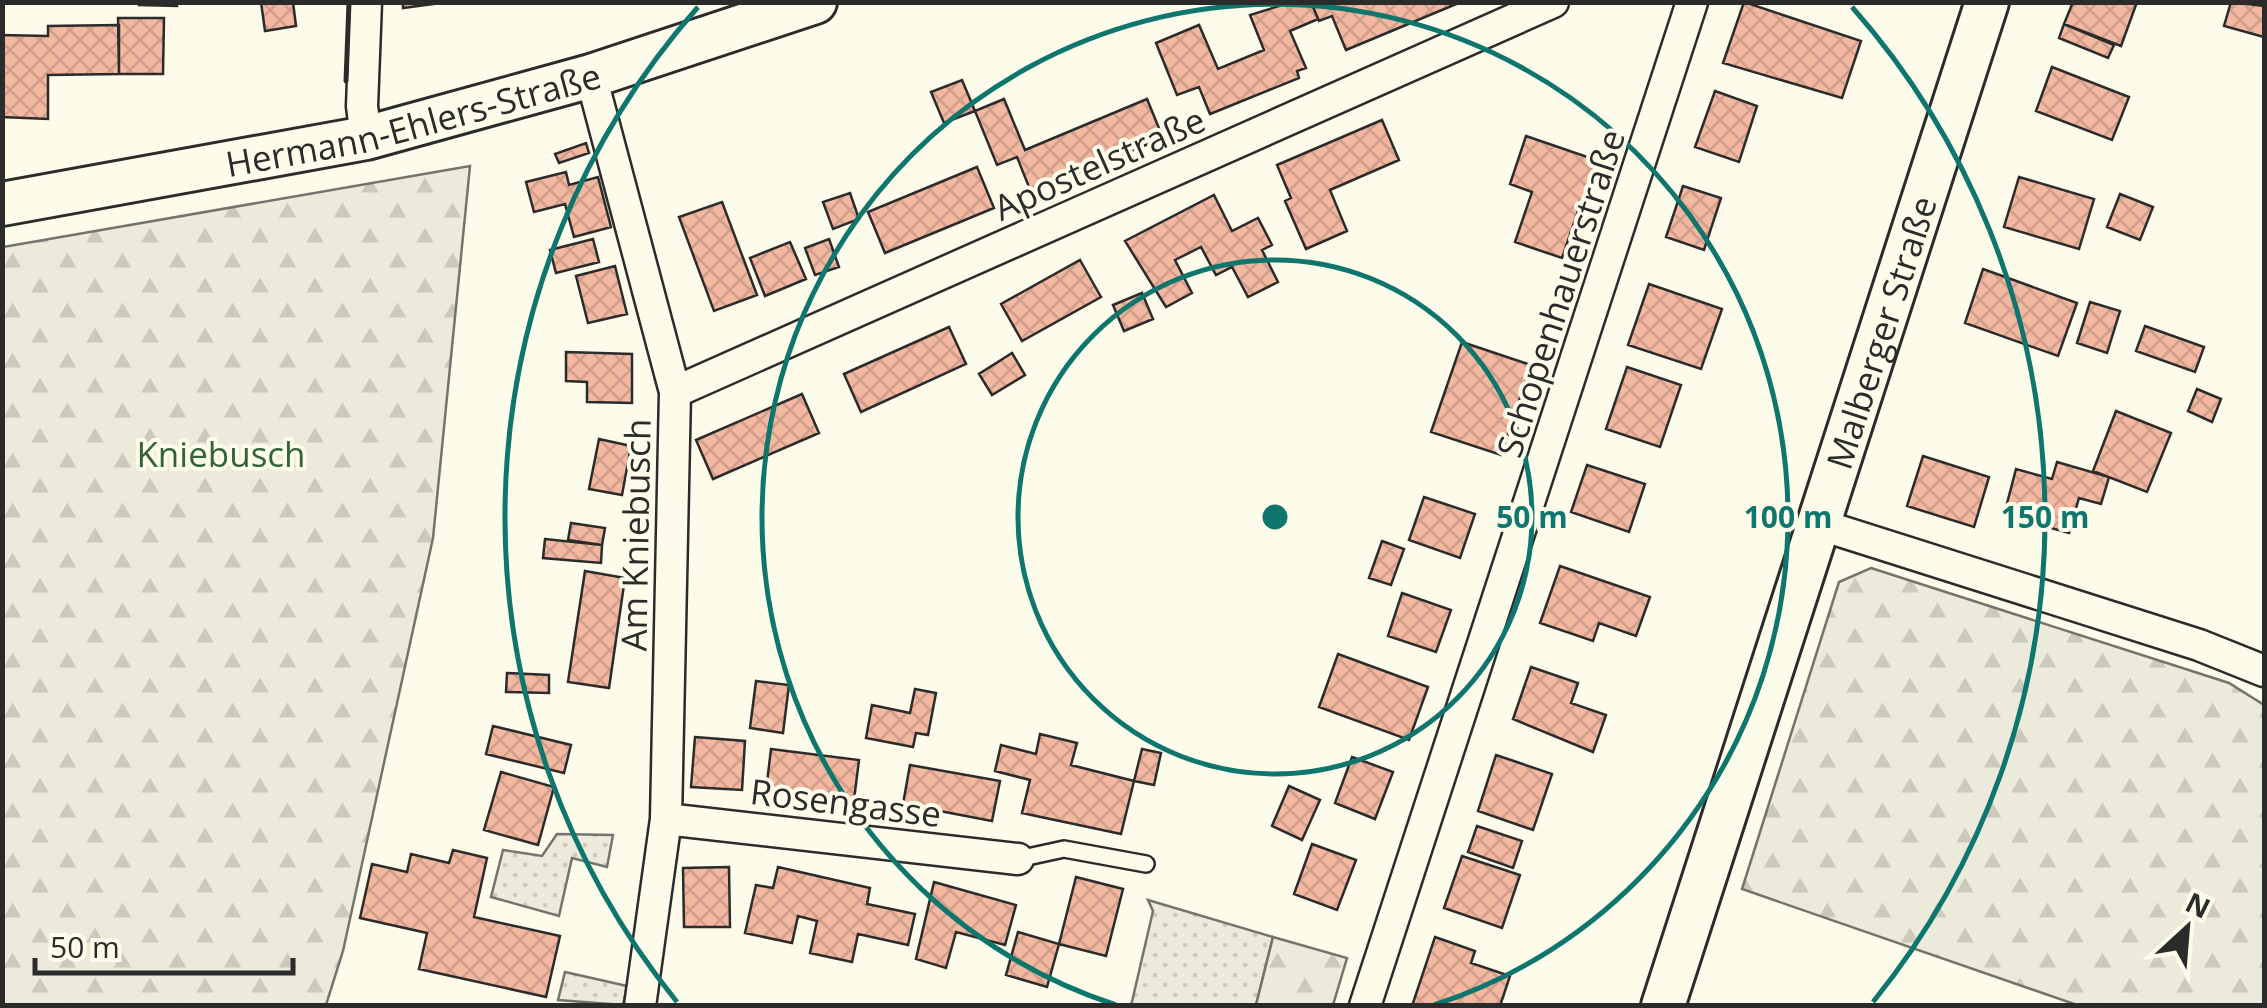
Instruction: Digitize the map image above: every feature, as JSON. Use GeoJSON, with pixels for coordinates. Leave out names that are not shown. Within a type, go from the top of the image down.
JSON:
{"type":"FeatureCollection","features":[{"type":"Feature","properties":{"kind":"street"},"geometry":{"type":"LineString","coordinates":[[366,2],[362,106],[366,138]]}},
{"type":"Feature","properties":{"kind":"street","name":"Hermann-Ehlers-Straße"},"geometry":{"type":"LineString","coordinates":[[2,204],[366,138],[591,76],[815,2]]}},
{"type":"Feature","properties":{"kind":"street","name":"Apostelstraße"},"geometry":{"type":"LineString","coordinates":[[676,392],[1553,2]]}},
{"type":"Feature","properties":{"kind":"street","name":"Schopenhauerstraße"},"geometry":{"type":"LineString","coordinates":[[1365,1006],[1692,2]]}},
{"type":"Feature","properties":{"kind":"street","name":"Malberger Straße"},"geometry":{"type":"LineString","coordinates":[[1663,1006],[1987,2]]}},
{"type":"Feature","properties":{"kind":"street","name":"Am Kniebusch"},"geometry":{"type":"LineString","coordinates":[[591,76],[676,392],[666,818],[640,1006]]}},
{"type":"Feature","properties":{"kind":"street"},"geometry":{"type":"LineString","coordinates":[[1818,524],[2198,645],[2264,671]]}},
{"type":"Feature","properties":{"kind":"street","name":"Rosengasse"},"geometry":{"type":"LineString","coordinates":[[666,818],[1018,859]]}},
{"type":"Feature","properties":{"kind":"lane"},"geometry":{"type":"LineString","coordinates":[[1018,859],[1064,849],[1146,864]]}},
{"type":"Feature","properties":{"kind":"green space","name":"Kniebusch"},"geometry":{"type":"Polygon","coordinates":[[[470,166],[433,538],[343,951],[326,1005],[3,1005],[3,247],[470,166]]]}},
{"type":"Feature","properties":{"kind":"green space"},"geometry":{"type":"Polygon","coordinates":[[[1871,568],[2229,683],[2264,705],[2264,1005],[2077,1005],[1742,889],[1839,582],[1871,568]]]}},
{"type":"Feature","properties":{"kind":"green space"},"geometry":{"type":"Polygon","coordinates":[[[557,834],[613,835],[607,867],[572,858],[559,916],[491,897],[503,850],[542,856],[557,834]]]}},
{"type":"Feature","properties":{"kind":"green space"},"geometry":{"type":"Polygon","coordinates":[[[1148,900],[1273,937],[1256,1005],[1131,1006],[1153,911],[1148,900]]]}},
{"type":"Feature","properties":{"kind":"green space"},"geometry":{"type":"Polygon","coordinates":[[[1273,937],[1347,958],[1333,1005],[1256,1005],[1273,937]]]}},
{"type":"Feature","properties":{"kind":"green space"},"geometry":{"type":"Polygon","coordinates":[[[565,972],[627,986],[623,1005],[558,1000],[565,972]]]}},
{"type":"Feature","properties":{"kind":"building"},"geometry":{"type":"Polygon","coordinates":[[[177,2],[177,6],[139,5],[177,2]]]}},
{"type":"Feature","properties":{"kind":"building"},"geometry":{"type":"Polygon","coordinates":[[[261,2],[293,2],[296,26],[265,31],[261,2]]]}},
{"type":"Feature","properties":{"kind":"building"},"geometry":{"type":"Polygon","coordinates":[[[403,2],[448,2],[403,8],[403,2]]]}},
{"type":"Feature","properties":{"kind":"building"},"geometry":{"type":"Polygon","coordinates":[[[1292,2],[1311,2],[1318,19],[1290,31],[1306,68],[1297,71],[1299,78],[1210,114],[1199,87],[1177,95],[1156,43],[1199,25],[1218,69],[1264,50],[1250,15],[1292,2]]]}},
{"type":"Feature","properties":{"kind":"building"},"geometry":{"type":"Polygon","coordinates":[[[1311,2],[1461,2],[1346,50],[1332,16],[1319,21],[1311,2]]]}},
{"type":"Feature","properties":{"kind":"building"},"geometry":{"type":"Polygon","coordinates":[[[1744,2],[1861,41],[1842,98],[1723,63],[1744,2]]]}},
{"type":"Feature","properties":{"kind":"building"},"geometry":{"type":"Polygon","coordinates":[[[2073,2],[2137,2],[2121,46],[2064,24],[2073,2]]]}},
{"type":"Feature","properties":{"kind":"building"},"geometry":{"type":"Polygon","coordinates":[[[2231,2],[2264,6],[2264,37],[2224,26],[2231,2]]]}},
{"type":"Feature","properties":{"kind":"building"},"geometry":{"type":"Polygon","coordinates":[[[118,18],[164,18],[163,74],[119,74],[118,18]]]}},
{"type":"Feature","properties":{"kind":"building"},"geometry":{"type":"Polygon","coordinates":[[[2064,24],[2114,45],[2108,58],[2059,38],[2064,24]]]}},
{"type":"Feature","properties":{"kind":"building"},"geometry":{"type":"Polygon","coordinates":[[[119,25],[119,74],[48,75],[48,119],[2,117],[2,35],[48,36],[48,26],[119,25]]]}},
{"type":"Feature","properties":{"kind":"building"},"geometry":{"type":"Polygon","coordinates":[[[2052,67],[2129,97],[2112,140],[2036,111],[2052,67]]]}},
{"type":"Feature","properties":{"kind":"building"},"geometry":{"type":"Polygon","coordinates":[[[962,80],[975,111],[944,123],[931,92],[962,80]]]}},
{"type":"Feature","properties":{"kind":"building"},"geometry":{"type":"Polygon","coordinates":[[[1715,91],[1757,106],[1739,162],[1695,147],[1715,91]]]}},
{"type":"Feature","properties":{"kind":"building"},"geometry":{"type":"Polygon","coordinates":[[[1004,99],[1025,150],[1147,99],[1163,138],[1031,192],[1017,157],[997,165],[975,111],[1004,99]]]}},
{"type":"Feature","properties":{"kind":"building"},"geometry":{"type":"Polygon","coordinates":[[[1382,120],[1399,160],[1330,190],[1347,231],[1306,249],[1285,201],[1291,198],[1277,165],[1382,120]]]}},
{"type":"Feature","properties":{"kind":"building"},"geometry":{"type":"Polygon","coordinates":[[[1526,136],[1602,162],[1586,210],[1579,208],[1562,258],[1515,242],[1532,192],[1510,184],[1526,136]]]}},
{"type":"Feature","properties":{"kind":"building"},"geometry":{"type":"Polygon","coordinates":[[[586,143],[589,153],[559,163],[555,154],[586,143]]]}},
{"type":"Feature","properties":{"kind":"building"},"geometry":{"type":"Polygon","coordinates":[[[977,167],[994,208],[885,253],[868,212],[977,167]]]}},
{"type":"Feature","properties":{"kind":"building"},"geometry":{"type":"Polygon","coordinates":[[[566,172],[569,185],[598,177],[611,227],[574,237],[565,204],[534,212],[526,182],[566,172]]]}},
{"type":"Feature","properties":{"kind":"building"},"geometry":{"type":"Polygon","coordinates":[[[2019,177],[2094,199],[2079,249],[2004,227],[2019,177]]]}},
{"type":"Feature","properties":{"kind":"building"},"geometry":{"type":"Polygon","coordinates":[[[1683,186],[1721,198],[1704,250],[1666,237],[1683,186]]]}},
{"type":"Feature","properties":{"kind":"building"},"geometry":{"type":"Polygon","coordinates":[[[850,193],[859,219],[833,229],[823,202],[850,193]]]}},
{"type":"Feature","properties":{"kind":"building"},"geometry":{"type":"Polygon","coordinates":[[[2120,194],[2153,207],[2140,240],[2107,227],[2120,194]]]}},
{"type":"Feature","properties":{"kind":"building"},"geometry":{"type":"Polygon","coordinates":[[[1214,195],[1232,231],[1258,218],[1272,245],[1262,250],[1278,282],[1248,297],[1232,267],[1216,275],[1201,247],[1175,260],[1192,293],[1166,307],[1125,241],[1214,195]]]}},
{"type":"Feature","properties":{"kind":"building"},"geometry":{"type":"Polygon","coordinates":[[[722,202],[757,295],[714,311],[679,217],[722,202]]]}},
{"type":"Feature","properties":{"kind":"building"},"geometry":{"type":"Polygon","coordinates":[[[593,239],[599,262],[556,273],[550,250],[593,239]]]}},
{"type":"Feature","properties":{"kind":"building"},"geometry":{"type":"Polygon","coordinates":[[[829,239],[839,267],[815,275],[805,248],[829,239]]]}},
{"type":"Feature","properties":{"kind":"building"},"geometry":{"type":"Polygon","coordinates":[[[790,242],[806,279],[765,296],[750,258],[790,242]]]}},
{"type":"Feature","properties":{"kind":"building"},"geometry":{"type":"Polygon","coordinates":[[[1080,260],[1101,297],[1022,341],[1001,304],[1080,260]]]}},
{"type":"Feature","properties":{"kind":"building"},"geometry":{"type":"Polygon","coordinates":[[[615,266],[627,314],[588,323],[576,276],[615,266]]]}},
{"type":"Feature","properties":{"kind":"building"},"geometry":{"type":"Polygon","coordinates":[[[1983,269],[2077,303],[2058,356],[1965,323],[1983,269]]]}},
{"type":"Feature","properties":{"kind":"building"},"geometry":{"type":"Polygon","coordinates":[[[1649,284],[1722,309],[1701,369],[1628,345],[1649,284]]]}},
{"type":"Feature","properties":{"kind":"building"},"geometry":{"type":"Polygon","coordinates":[[[1142,293],[1153,319],[1124,331],[1113,305],[1142,293]]]}},
{"type":"Feature","properties":{"kind":"building"},"geometry":{"type":"Polygon","coordinates":[[[2090,302],[2120,311],[2107,353],[2077,343],[2090,302]]]}},
{"type":"Feature","properties":{"kind":"building"},"geometry":{"type":"Polygon","coordinates":[[[2145,326],[2204,347],[2195,372],[2136,351],[2145,326]]]}},
{"type":"Feature","properties":{"kind":"building"},"geometry":{"type":"Polygon","coordinates":[[[949,327],[966,364],[861,412],[844,374],[949,327]]]}},
{"type":"Feature","properties":{"kind":"building"},"geometry":{"type":"Polygon","coordinates":[[[1462,342],[1531,365],[1501,455],[1431,432],[1462,342]]]}},
{"type":"Feature","properties":{"kind":"building"},"geometry":{"type":"Polygon","coordinates":[[[566,352],[632,354],[632,403],[587,402],[587,382],[566,381],[566,352]]]}},
{"type":"Feature","properties":{"kind":"building"},"geometry":{"type":"Polygon","coordinates":[[[1012,353],[1025,375],[992,395],[979,374],[1012,353]]]}},
{"type":"Feature","properties":{"kind":"building"},"geometry":{"type":"Polygon","coordinates":[[[1627,367],[1681,385],[1660,447],[1606,429],[1627,367]]]}},
{"type":"Feature","properties":{"kind":"building"},"geometry":{"type":"Polygon","coordinates":[[[2197,389],[2221,399],[2212,422],[2188,411],[2197,389]]]}},
{"type":"Feature","properties":{"kind":"building"},"geometry":{"type":"Polygon","coordinates":[[[802,394],[819,433],[713,479],[696,440],[802,394]]]}},
{"type":"Feature","properties":{"kind":"building"},"geometry":{"type":"Polygon","coordinates":[[[2116,411],[2171,433],[2147,492],[2093,471],[2116,411]]]}},
{"type":"Feature","properties":{"kind":"building"},"geometry":{"type":"Polygon","coordinates":[[[599,439],[631,446],[622,495],[589,489],[599,439]]]}},
{"type":"Feature","properties":{"kind":"building"},"geometry":{"type":"Polygon","coordinates":[[[1923,456],[1989,477],[1974,527],[1907,506],[1923,456]]]}},
{"type":"Feature","properties":{"kind":"building"},"geometry":{"type":"Polygon","coordinates":[[[2057,462],[2109,477],[2101,504],[2079,498],[2069,533],[2004,515],[2016,469],[2052,479],[2057,462]]]}},
{"type":"Feature","properties":{"kind":"building"},"geometry":{"type":"Polygon","coordinates":[[[1587,465],[1645,484],[1629,532],[1571,512],[1587,465]]]}},
{"type":"Feature","properties":{"kind":"building"},"geometry":{"type":"Polygon","coordinates":[[[1424,497],[1475,514],[1460,558],[1409,540],[1424,497]]]}},
{"type":"Feature","properties":{"kind":"building"},"geometry":{"type":"Polygon","coordinates":[[[571,523],[605,528],[602,545],[568,540],[571,523]]]}},
{"type":"Feature","properties":{"kind":"building"},"geometry":{"type":"Polygon","coordinates":[[[545,539],[602,545],[601,563],[543,558],[545,539]]]}},
{"type":"Feature","properties":{"kind":"building"},"geometry":{"type":"Polygon","coordinates":[[[1382,541],[1404,549],[1391,585],[1369,578],[1382,541]]]}},
{"type":"Feature","properties":{"kind":"building"},"geometry":{"type":"Polygon","coordinates":[[[1560,566],[1650,597],[1636,636],[1599,623],[1593,641],[1540,623],[1560,566]]]}},
{"type":"Feature","properties":{"kind":"building"},"geometry":{"type":"Polygon","coordinates":[[[585,571],[625,578],[609,688],[568,682],[585,571]]]}},
{"type":"Feature","properties":{"kind":"building"},"geometry":{"type":"Polygon","coordinates":[[[1402,593],[1451,610],[1436,652],[1388,636],[1402,593]]]}},
{"type":"Feature","properties":{"kind":"building"},"geometry":{"type":"Polygon","coordinates":[[[1338,654],[1428,687],[1409,740],[1319,707],[1338,654]]]}},
{"type":"Feature","properties":{"kind":"building"},"geometry":{"type":"Polygon","coordinates":[[[1531,667],[1578,683],[1571,703],[1606,715],[1593,752],[1513,719],[1531,667]]]}},
{"type":"Feature","properties":{"kind":"building"},"geometry":{"type":"Polygon","coordinates":[[[507,673],[549,675],[549,693],[506,692],[507,673]]]}},
{"type":"Feature","properties":{"kind":"building"},"geometry":{"type":"Polygon","coordinates":[[[756,681],[789,685],[783,733],[750,728],[756,681]]]}},
{"type":"Feature","properties":{"kind":"building"},"geometry":{"type":"Polygon","coordinates":[[[915,689],[936,693],[928,735],[916,733],[913,747],[866,738],[872,705],[910,713],[915,689]]]}},
{"type":"Feature","properties":{"kind":"building"},"geometry":{"type":"Polygon","coordinates":[[[493,726],[571,745],[564,773],[486,754],[493,726]]]}},
{"type":"Feature","properties":{"kind":"building"},"geometry":{"type":"Polygon","coordinates":[[[1040,734],[1077,743],[1071,765],[1134,781],[1121,834],[1022,813],[1030,780],[995,771],[1001,745],[1036,754],[1040,734]]]}},
{"type":"Feature","properties":{"kind":"building"},"geometry":{"type":"Polygon","coordinates":[[[695,737],[745,741],[742,790],[691,787],[695,737]]]}},
{"type":"Feature","properties":{"kind":"building"},"geometry":{"type":"Polygon","coordinates":[[[771,749],[859,760],[854,800],[766,791],[771,749]]]}},
{"type":"Feature","properties":{"kind":"building"},"geometry":{"type":"Polygon","coordinates":[[[1142,749],[1161,753],[1154,785],[1134,781],[1142,749]]]}},
{"type":"Feature","properties":{"kind":"building"},"geometry":{"type":"Polygon","coordinates":[[[1496,755],[1552,774],[1533,830],[1478,811],[1496,755]]]}},
{"type":"Feature","properties":{"kind":"building"},"geometry":{"type":"Polygon","coordinates":[[[1352,757],[1393,772],[1375,819],[1335,803],[1352,757]]]}},
{"type":"Feature","properties":{"kind":"building"},"geometry":{"type":"Polygon","coordinates":[[[910,765],[1000,781],[992,821],[903,804],[910,765]]]}},
{"type":"Feature","properties":{"kind":"building"},"geometry":{"type":"Polygon","coordinates":[[[501,772],[554,787],[538,845],[484,830],[501,772]]]}},
{"type":"Feature","properties":{"kind":"building"},"geometry":{"type":"Polygon","coordinates":[[[1289,786],[1320,800],[1302,840],[1272,826],[1289,786]]]}},
{"type":"Feature","properties":{"kind":"building"},"geometry":{"type":"Polygon","coordinates":[[[1477,826],[1522,841],[1513,868],[1468,852],[1477,826]]]}},
{"type":"Feature","properties":{"kind":"building"},"geometry":{"type":"Polygon","coordinates":[[[1312,844],[1356,860],[1337,910],[1294,894],[1312,844]]]}},
{"type":"Feature","properties":{"kind":"building"},"geometry":{"type":"Polygon","coordinates":[[[453,850],[487,858],[474,917],[560,936],[546,997],[419,969],[427,933],[360,918],[372,864],[407,872],[411,854],[449,863],[453,850]]]}},
{"type":"Feature","properties":{"kind":"building"},"geometry":{"type":"Polygon","coordinates":[[[1462,856],[1520,875],[1502,928],[1444,908],[1462,856]]]}},
{"type":"Feature","properties":{"kind":"building"},"geometry":{"type":"Polygon","coordinates":[[[729,867],[730,927],[684,927],[683,868],[729,867]]]}},
{"type":"Feature","properties":{"kind":"building"},"geometry":{"type":"Polygon","coordinates":[[[778,867],[870,888],[867,904],[915,914],[908,945],[858,934],[852,962],[810,953],[817,921],[798,916],[792,943],[745,933],[756,885],[773,888],[778,867]]]}},
{"type":"Feature","properties":{"kind":"building"},"geometry":{"type":"Polygon","coordinates":[[[1076,877],[1123,889],[1106,956],[1059,944],[1076,877]]]}},
{"type":"Feature","properties":{"kind":"building"},"geometry":{"type":"Polygon","coordinates":[[[934,882],[1016,905],[1005,945],[956,932],[946,968],[916,959],[934,882]]]}},
{"type":"Feature","properties":{"kind":"building"},"geometry":{"type":"Polygon","coordinates":[[[1018,932],[1059,944],[1047,987],[1006,975],[1018,932]]]}},
{"type":"Feature","properties":{"kind":"building"},"geometry":{"type":"Polygon","coordinates":[[[1435,937],[1475,951],[1471,963],[1510,976],[1500,1006],[1412,1006],[1435,937]]]}},
{"type":"Feature","properties":{"kind":"wall"},"geometry":{"type":"LineString","coordinates":[[346,81],[349,2]]}}]}
